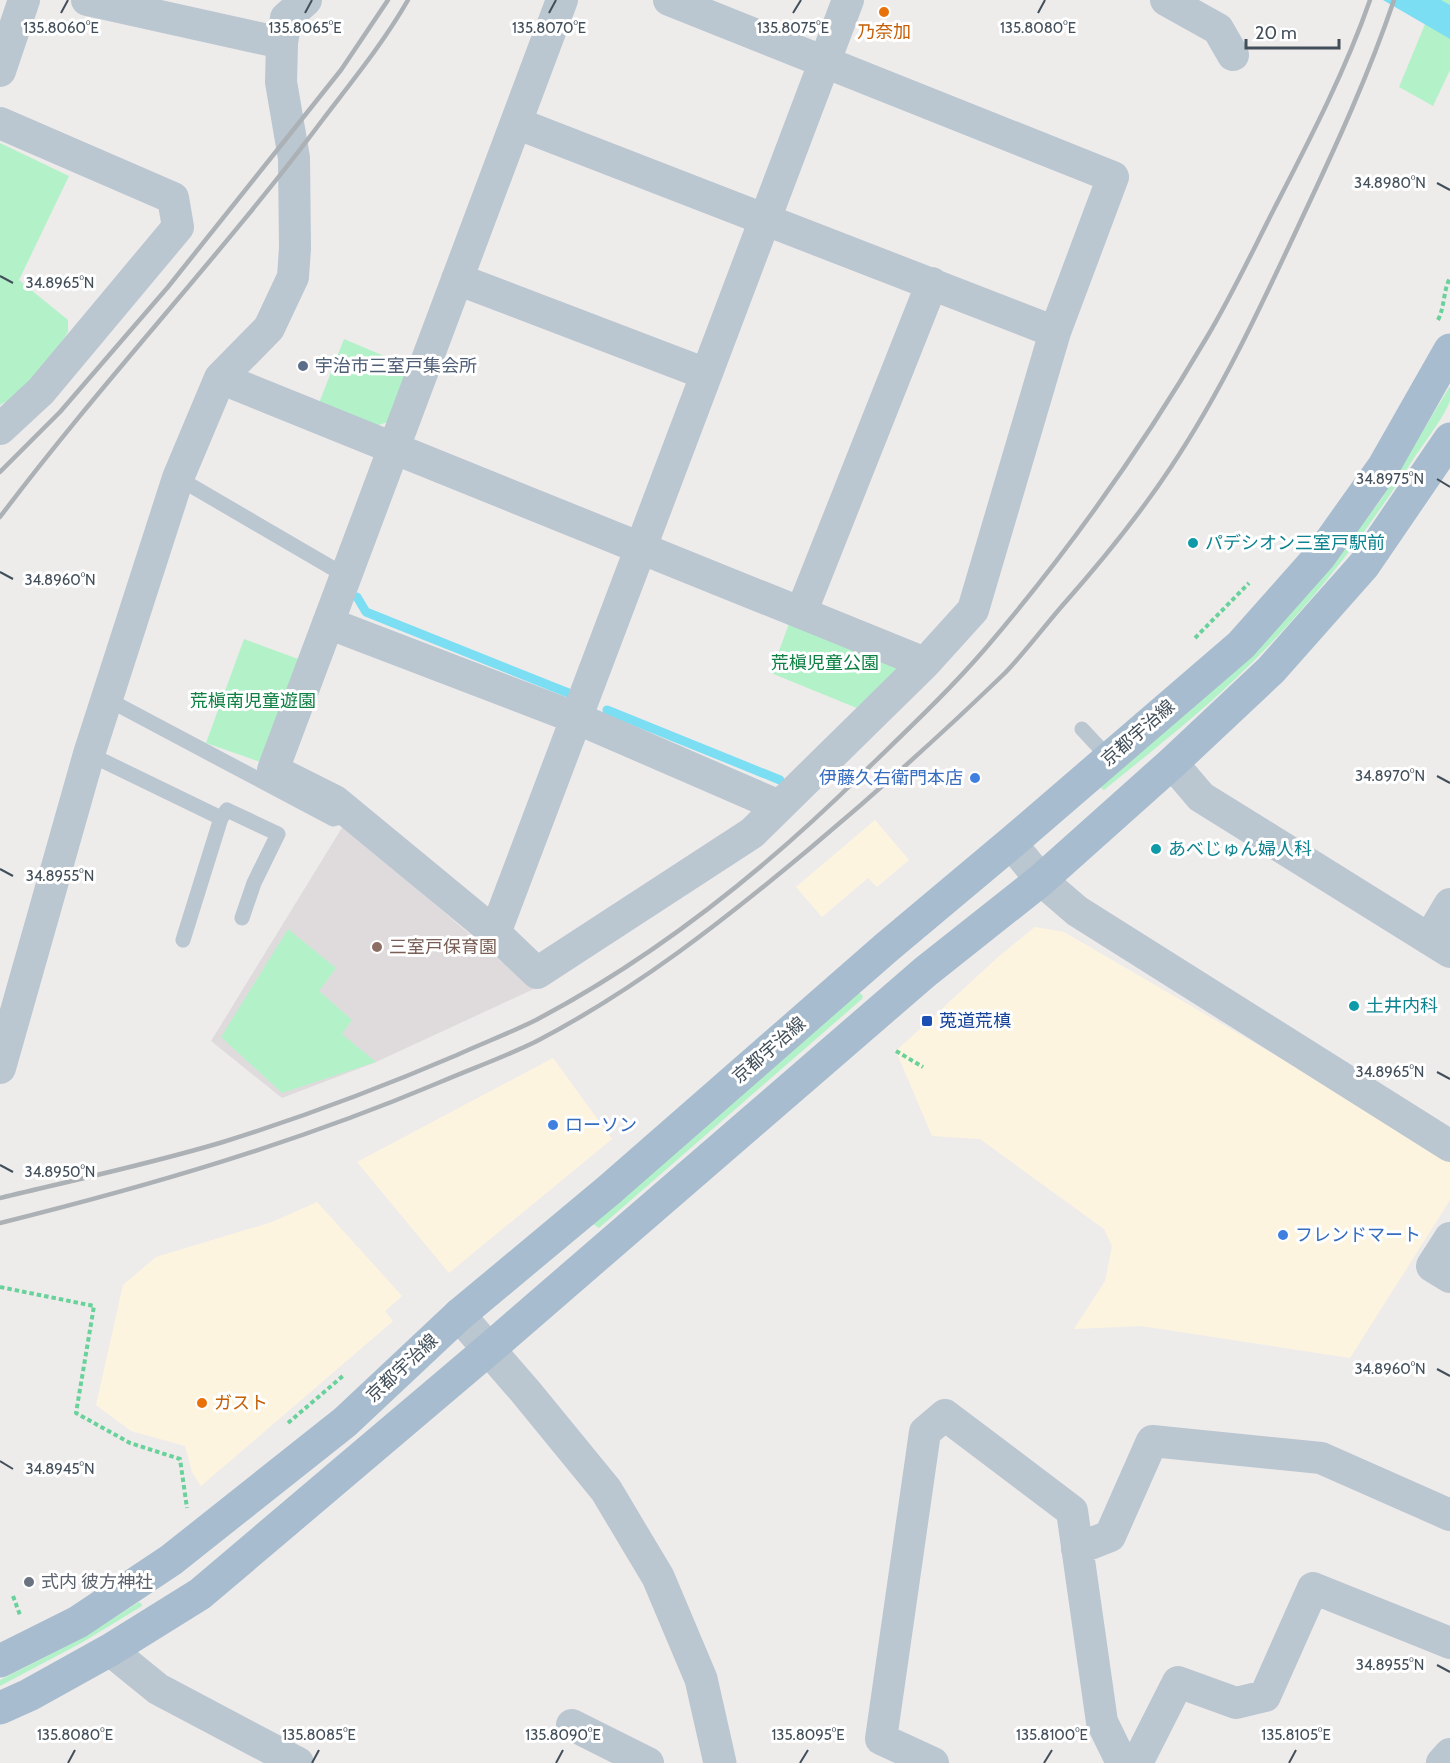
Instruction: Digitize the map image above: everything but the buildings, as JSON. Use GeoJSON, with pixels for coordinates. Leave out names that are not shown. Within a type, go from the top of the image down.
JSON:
{"type":"FeatureCollection","features":[{"type":"Feature","properties":{"kind":"main road","name":"京都宇治線"},"geometry":{"type":"LineString","coordinates":[[0,1660],[78,1622],[171,1560],[345,1422],[459,1315],[609,1190],[887,947],[1241,645],[1320,556],[1384,466],[1443,336]]}},
{"type":"Feature","properties":{"kind":"main road"},"geometry":{"type":"LineString","coordinates":[[0,1708],[29,1695],[110,1650],[200,1594],[489,1349],[925,972],[1041,880],[1172,763],[1271,670],[1364,565],[1450,439]]}},
{"type":"Feature","properties":{"kind":"street"},"geometry":{"type":"LineString","coordinates":[[0,71],[24,0]]}},
{"type":"Feature","properties":{"kind":"street"},"geometry":{"type":"LineString","coordinates":[[87,0],[282,43]]}},
{"type":"Feature","properties":{"kind":"street"},"geometry":{"type":"LineString","coordinates":[[0,1068],[88,754],[178,478],[220,378],[269,328],[293,277],[294,158],[281,82],[282,43],[286,18],[306,0]]}},
{"type":"Feature","properties":{"kind":"street"},"geometry":{"type":"LineString","coordinates":[[562,0],[273,770],[335,801],[352,814],[495,933],[537,973],[752,832],[925,663],[973,610],[1055,332],[1113,177],[669,0]]}},
{"type":"Feature","properties":{"kind":"street"},"geometry":{"type":"LineString","coordinates":[[495,933],[848,0]]}},
{"type":"Feature","properties":{"kind":"street"},"geometry":{"type":"LineString","coordinates":[[1166,0],[1218,29],[1233,55]]}},
{"type":"Feature","properties":{"kind":"street"},"geometry":{"type":"LineString","coordinates":[[0,123],[173,198],[178,227],[41,391],[0,429]]}},
{"type":"Feature","properties":{"kind":"street"},"geometry":{"type":"LineString","coordinates":[[516,123],[1055,332]]}},
{"type":"Feature","properties":{"kind":"street"},"geometry":{"type":"LineString","coordinates":[[457,279],[706,374]]}},
{"type":"Feature","properties":{"kind":"street"},"geometry":{"type":"LineString","coordinates":[[801,613],[932,283]]}},
{"type":"Feature","properties":{"kind":"street"},"geometry":{"type":"LineString","coordinates":[[220,378],[925,663]]}},
{"type":"Feature","properties":{"kind":"street"},"geometry":{"type":"LineString","coordinates":[[328,622],[576,718],[779,806]]}},
{"type":"Feature","properties":{"kind":"street"},"geometry":{"type":"LineString","coordinates":[[1172,763],[1201,797],[1440,945],[1450,904]]}},
{"type":"Feature","properties":{"kind":"street"},"geometry":{"type":"LineString","coordinates":[[1011,843],[1041,880],[1077,911],[1450,1146]]}},
{"type":"Feature","properties":{"kind":"street"},"geometry":{"type":"LineString","coordinates":[[1450,1238],[1432,1266],[1450,1277]]}},
{"type":"Feature","properties":{"kind":"street"},"geometry":{"type":"LineString","coordinates":[[459,1315],[606,1490],[658,1577],[701,1679],[720,1763]]}},
{"type":"Feature","properties":{"kind":"street"},"geometry":{"type":"LineString","coordinates":[[933,1763],[881,1739],[925,1432],[945,1415],[1072,1510],[1102,1722],[1122,1763]]}},
{"type":"Feature","properties":{"kind":"street"},"geometry":{"type":"LineString","coordinates":[[1077,1549],[1110,1536],[1152,1442],[1321,1458],[1450,1515]]}},
{"type":"Feature","properties":{"kind":"street"},"geometry":{"type":"LineString","coordinates":[[1137,1763],[1178,1682],[1236,1703],[1265,1696],[1313,1588],[1450,1643]]}},
{"type":"Feature","properties":{"kind":"street"},"geometry":{"type":"LineString","coordinates":[[110,1650],[158,1689],[292,1762]]}},
{"type":"Feature","properties":{"kind":"street"},"geometry":{"type":"LineString","coordinates":[[572,1725],[648,1763]]}},
{"type":"Feature","properties":{"kind":"street"},"geometry":{"type":"LineString","coordinates":[[1442,1763],[1450,1754]]}},
{"type":"Feature","properties":{"kind":"lane"},"geometry":{"type":"LineString","coordinates":[[178,478],[346,576]]}},
{"type":"Feature","properties":{"kind":"lane"},"geometry":{"type":"LineString","coordinates":[[107,699],[333,819],[352,814]]}},
{"type":"Feature","properties":{"kind":"lane"},"geometry":{"type":"LineString","coordinates":[[1082,729],[1109,758]]}},
{"type":"Feature","properties":{"kind":"lane"},"geometry":{"type":"LineString","coordinates":[[88,754],[221,818]]}},
{"type":"Feature","properties":{"kind":"lane"},"geometry":{"type":"LineString","coordinates":[[183,940],[221,818],[227,810],[278,834],[254,883],[242,918]]}},
{"type":"Feature","properties":{"kind":"path"},"geometry":{"type":"LineString","coordinates":[[1443,336],[1442,311],[1446,285],[1450,278]]}},
{"type":"Feature","properties":{"kind":"path"},"geometry":{"type":"LineString","coordinates":[[1188,645],[1253,579]]}},
{"type":"Feature","properties":{"kind":"path"},"geometry":{"type":"LineString","coordinates":[[896,1051],[923,1067]]}},
{"type":"Feature","properties":{"kind":"path"},"geometry":{"type":"LineString","coordinates":[[0,1287],[94,1306],[76,1413],[130,1443],[180,1459],[187,1508],[196,1500]]}},
{"type":"Feature","properties":{"kind":"path"},"geometry":{"type":"LineString","coordinates":[[287,1424],[350,1370]]}},
{"type":"Feature","properties":{"kind":"path"},"geometry":{"type":"LineString","coordinates":[[13,1596],[18,1607]]}},
{"type":"Feature","properties":{"kind":"shaded area"},"geometry":{"type":"Polygon","coordinates":[[[875,820],[909,860],[877,887],[868,878],[822,917],[796,887],[875,820]]]}},
{"type":"Feature","properties":{"kind":"shaded area","name":"三室戸保育園"},"geometry":{"type":"Polygon","coordinates":[[[343,826],[534,989],[376,1062],[282,1098],[211,1041],[343,826]]]}},
{"type":"Feature","properties":{"kind":"shaded area"},"geometry":{"type":"Polygon","coordinates":[[[1035,927],[1064,932],[1450,1157],[1450,1200],[1350,1358],[1141,1326],[1074,1329],[1105,1281],[1112,1246],[1104,1229],[980,1139],[932,1136],[896,1051],[997,958],[1035,927]]]}},
{"type":"Feature","properties":{"kind":"shaded area"},"geometry":{"type":"Polygon","coordinates":[[[553,1058],[612,1139],[449,1273],[357,1162],[553,1058]]]}},
{"type":"Feature","properties":{"kind":"shaded area"},"geometry":{"type":"Polygon","coordinates":[[[317,1202],[402,1296],[385,1311],[393,1321],[201,1486],[192,1472],[185,1446],[131,1431],[96,1405],[123,1285],[156,1257],[272,1222],[317,1202]]]}},
{"type":"Feature","properties":{"kind":"green space"},"geometry":{"type":"Polygon","coordinates":[[[1435,0],[1450,0],[1450,70],[1433,106],[1399,87],[1435,0]]]}},
{"type":"Feature","properties":{"kind":"green space"},"geometry":{"type":"Polygon","coordinates":[[[0,143],[69,176],[19,280],[68,320],[68,332],[35,385],[0,405],[0,143]]]}},
{"type":"Feature","properties":{"kind":"green space"},"geometry":{"type":"Polygon","coordinates":[[[344,339],[410,367],[388,422],[372,427],[319,403],[344,339]]]}},
{"type":"Feature","properties":{"kind":"green space"},"geometry":{"type":"Polygon","coordinates":[[[1450,386],[1448,406],[1434,429],[1353,547],[1308,603],[1259,656],[1217,695],[1170,737],[1104,790],[1102,789],[1100,786],[1328,570],[1382,498],[1450,386]]]}},
{"type":"Feature","properties":{"kind":"green space","name":"荒槇児童公園"},"geometry":{"type":"Polygon","coordinates":[[[791,618],[905,665],[864,711],[771,673],[791,618]]]}},
{"type":"Feature","properties":{"kind":"green space","name":"荒槇南児童遊園"},"geometry":{"type":"Polygon","coordinates":[[[244,639],[301,660],[263,763],[206,743],[244,639]]]}},
{"type":"Feature","properties":{"kind":"green space"},"geometry":{"type":"Polygon","coordinates":[[[288,929],[336,968],[319,991],[352,1020],[342,1034],[376,1062],[282,1093],[221,1037],[288,929]]]}},
{"type":"Feature","properties":{"kind":"green space"},"geometry":{"type":"Polygon","coordinates":[[[859,992],[863,996],[862,999],[599,1228],[593,1224],[859,992]]]}},
{"type":"Feature","properties":{"kind":"green space"},"geometry":{"type":"Polygon","coordinates":[[[139,1602],[142,1606],[83,1642],[0,1686],[0,1680],[80,1639],[139,1602]]]}},
{"type":"Feature","properties":{"kind":"water"},"geometry":{"type":"Polygon","coordinates":[[[1383,0],[1441,0],[1450,5],[1450,39],[1383,0]]]}},
{"type":"Feature","properties":{"kind":"waterway"},"geometry":{"type":"LineString","coordinates":[[357,597],[366,612],[571,694]]}},
{"type":"Feature","properties":{"kind":"waterway"},"geometry":{"type":"LineString","coordinates":[[607,710],[780,780]]}},
{"type":"Feature","properties":{"kind":"railway"},"geometry":{"type":"LineString","coordinates":[[0,472],[60,412],[168,287],[341,70],[388,0]]}},
{"type":"Feature","properties":{"kind":"railway"},"geometry":{"type":"LineString","coordinates":[[0,517],[39,466],[285,169],[368,60],[408,0]]}},
{"type":"Feature","properties":{"kind":"railway"},"geometry":{"type":"LineString","coordinates":[[0,1198],[168,1158],[223,1142],[370,1090],[536,1020],[625,968],[667,939],[709,908],[789,842],[827,808],[971,665],[1046,575],[1131,458],[1182,378],[1233,289],[1326,106],[1370,0]]}},
{"type":"Feature","properties":{"kind":"railway"},"geometry":{"type":"LineString","coordinates":[[0,1223],[167,1178],[276,1144],[385,1105],[537,1041],[609,1000],[711,928],[884,785],[1005,673],[1119,539],[1171,467],[1208,407],[1273,281],[1351,110],[1394,0]]}},
{"type":"Feature","properties":{"kind":"place","name":"乃奈加"},"geometry":{"type":"Point","coordinates":[884,12]}},
{"type":"Feature","properties":{"kind":"place","name":"宇治市三室戸集会所"},"geometry":{"type":"Point","coordinates":[303,366]}},
{"type":"Feature","properties":{"kind":"place","name":"パデシオン三室戸駅前"},"geometry":{"type":"Point","coordinates":[1193,543]}},
{"type":"Feature","properties":{"kind":"place","name":"伊藤久右衛門本店"},"geometry":{"type":"Point","coordinates":[975,778]}},
{"type":"Feature","properties":{"kind":"place","name":"あべじゅん婦人科"},"geometry":{"type":"Point","coordinates":[1156,849]}},
{"type":"Feature","properties":{"kind":"place","name":"三室戸保育園"},"geometry":{"type":"Point","coordinates":[377,947]}},
{"type":"Feature","properties":{"kind":"place","name":"土井内科"},"geometry":{"type":"Point","coordinates":[1354,1006]}},
{"type":"Feature","properties":{"kind":"place","name":"莵道荒槙"},"geometry":{"type":"Point","coordinates":[927,1021]}},
{"type":"Feature","properties":{"kind":"place","name":"ローソン"},"geometry":{"type":"Point","coordinates":[553,1125]}},
{"type":"Feature","properties":{"kind":"place","name":"フレンドマート"},"geometry":{"type":"Point","coordinates":[1283,1235]}},
{"type":"Feature","properties":{"kind":"place","name":"ガスト"},"geometry":{"type":"Point","coordinates":[202,1403]}},
{"type":"Feature","properties":{"kind":"place","name":"式内 彼方神社"},"geometry":{"type":"Point","coordinates":[29,1582]}}]}
